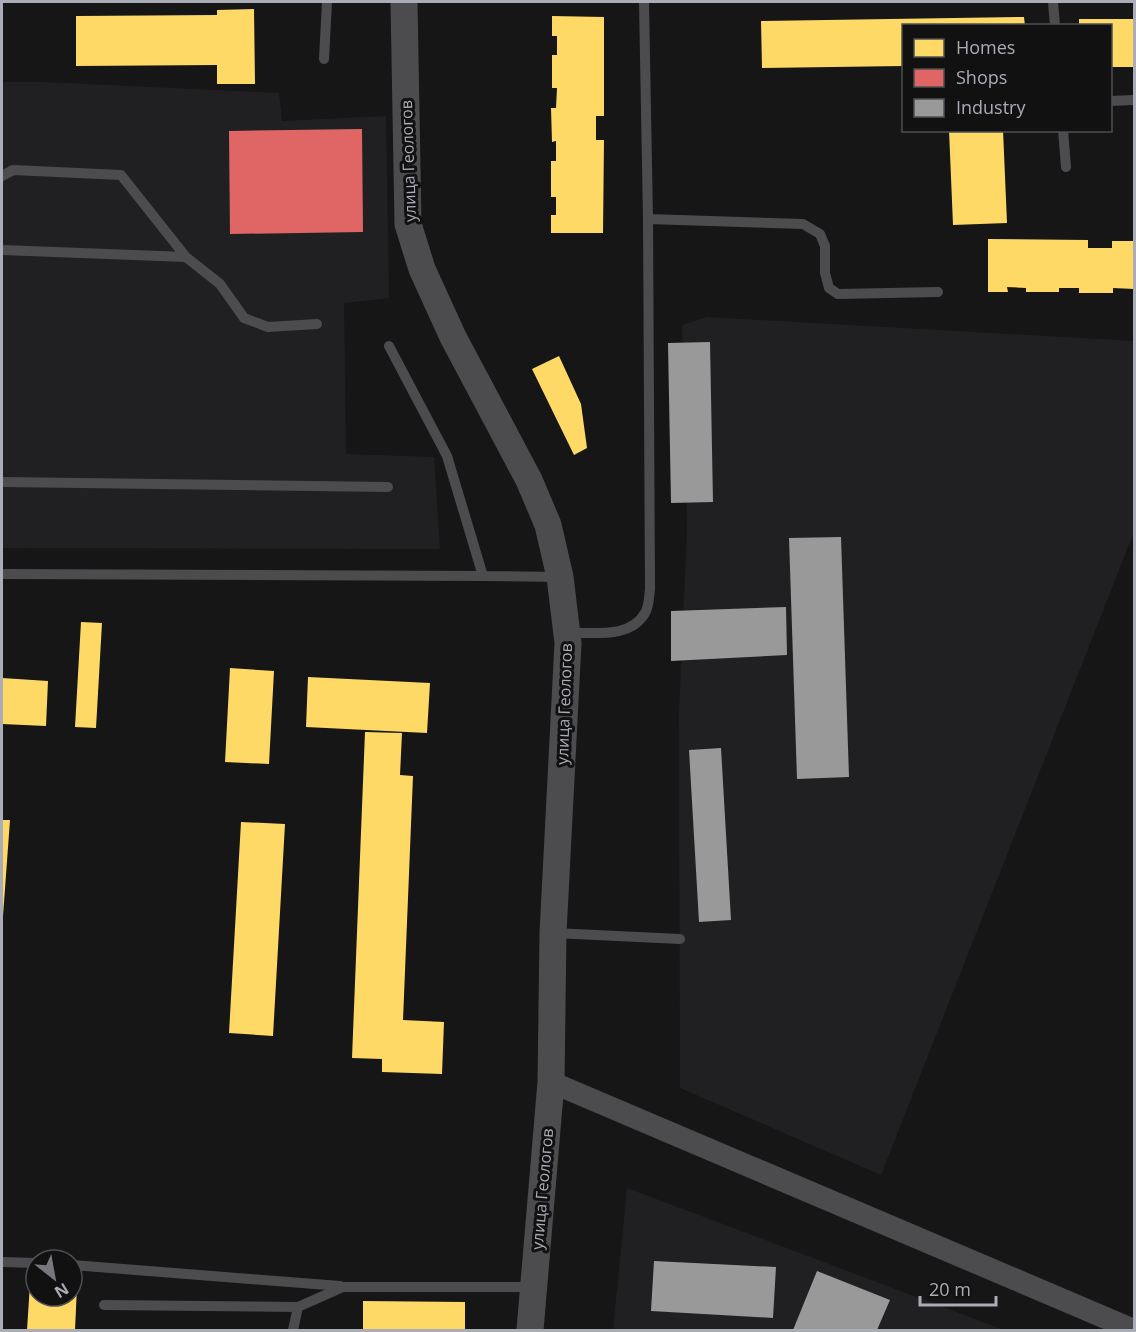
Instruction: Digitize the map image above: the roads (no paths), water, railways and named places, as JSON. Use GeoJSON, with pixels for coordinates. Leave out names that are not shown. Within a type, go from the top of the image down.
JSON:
{"type":"FeatureCollection","features":[{"type":"Feature","properties":{"kind":"street","name":"улица Геологов"},"geometry":{"type":"LineString","coordinates":[[404,2],[408,224],[422,269],[453,337],[529,480],[548,525],[561,578],[567,633],[568,655],[554,933],[551,1082],[530,1330]]}},
{"type":"Feature","properties":{"kind":"street"},"geometry":{"type":"LineString","coordinates":[[551,1082],[1134,1330]]}},
{"type":"Feature","properties":{"kind":"lane"},"geometry":{"type":"LineString","coordinates":[[324,59],[327,2]]}},
{"type":"Feature","properties":{"kind":"lane"},"geometry":{"type":"LineString","coordinates":[[567,633],[619,632],[636,624],[646,611],[650,589],[644,2]]}},
{"type":"Feature","properties":{"kind":"lane"},"geometry":{"type":"LineString","coordinates":[[1053,2],[1055,24]]}},
{"type":"Feature","properties":{"kind":"lane"},"geometry":{"type":"LineString","coordinates":[[1112,100],[1134,100]]}},
{"type":"Feature","properties":{"kind":"lane"},"geometry":{"type":"LineString","coordinates":[[1063,132],[1066,167]]}},
{"type":"Feature","properties":{"kind":"lane"},"geometry":{"type":"LineString","coordinates":[[2,176],[13,170],[121,175],[186,256],[220,284],[244,318],[268,327],[317,324]]}},
{"type":"Feature","properties":{"kind":"lane"},"geometry":{"type":"LineString","coordinates":[[648,219],[803,224],[820,234],[825,246],[825,273],[829,288],[838,294],[938,292]]}},
{"type":"Feature","properties":{"kind":"lane"},"geometry":{"type":"LineString","coordinates":[[2,250],[186,256]]}},
{"type":"Feature","properties":{"kind":"lane"},"geometry":{"type":"LineString","coordinates":[[389,346],[447,456],[483,576]]}},
{"type":"Feature","properties":{"kind":"lane"},"geometry":{"type":"LineString","coordinates":[[2,482],[388,487]]}},
{"type":"Feature","properties":{"kind":"lane"},"geometry":{"type":"LineString","coordinates":[[2,574],[561,578]]}},
{"type":"Feature","properties":{"kind":"lane"},"geometry":{"type":"LineString","coordinates":[[554,933],[680,939]]}},
{"type":"Feature","properties":{"kind":"lane"},"geometry":{"type":"LineString","coordinates":[[2,1262],[24,1263]]}},
{"type":"Feature","properties":{"kind":"lane"},"geometry":{"type":"LineString","coordinates":[[84,1266],[343,1287],[534,1287]]}},
{"type":"Feature","properties":{"kind":"lane"},"geometry":{"type":"LineString","coordinates":[[104,1305],[298,1307],[343,1287]]}},
{"type":"Feature","properties":{"kind":"lane"},"geometry":{"type":"LineString","coordinates":[[293,1330],[298,1307]]}}]}
